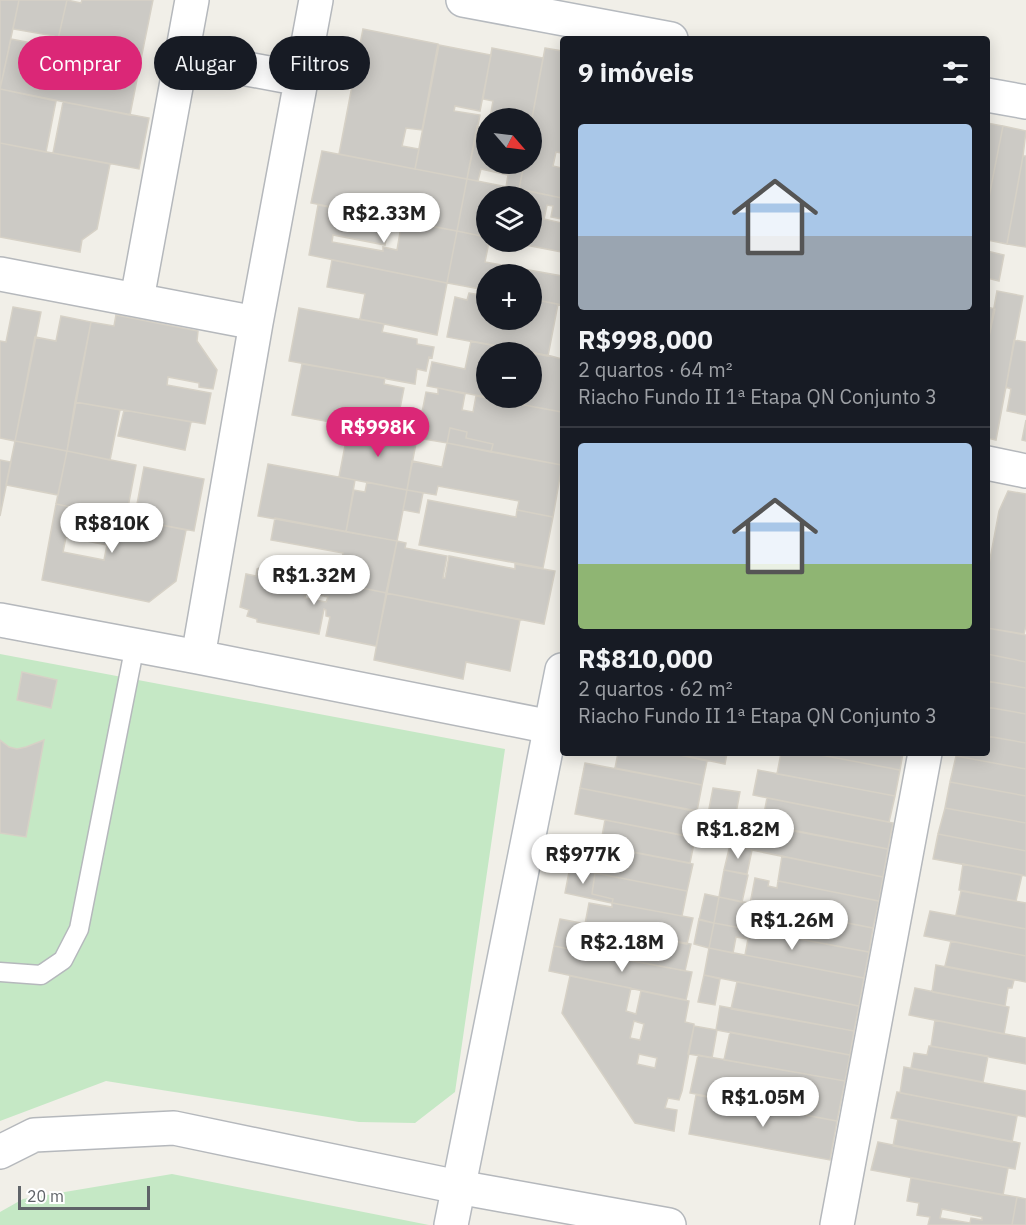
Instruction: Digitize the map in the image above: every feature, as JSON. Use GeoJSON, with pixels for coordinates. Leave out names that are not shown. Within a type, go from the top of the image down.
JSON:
{"type":"FeatureCollection","features":[{"type":"Feature","properties":{"kind":"street"},"geometry":{"type":"LineString","coordinates":[[186,36],[192,0]]}},
{"type":"Feature","properties":{"kind":"street"},"geometry":{"type":"LineString","coordinates":[[309,36],[316,0]]}},
{"type":"Feature","properties":{"kind":"street"},"geometry":{"type":"LineString","coordinates":[[463,0],[655,36]]}},
{"type":"Feature","properties":{"kind":"street"},"geometry":{"type":"LineString","coordinates":[[137,299],[176,90]]}},
{"type":"Feature","properties":{"kind":"street"},"geometry":{"type":"LineString","coordinates":[[198,657],[299,90]]}},
{"type":"Feature","properties":{"kind":"street"},"geometry":{"type":"LineString","coordinates":[[990,96],[1026,102]]}},
{"type":"Feature","properties":{"kind":"street"},"geometry":{"type":"LineString","coordinates":[[0,274],[256,323]]}},
{"type":"Feature","properties":{"kind":"street"},"geometry":{"type":"LineString","coordinates":[[990,465],[1026,471]]}},
{"type":"Feature","properties":{"kind":"street"},"geometry":{"type":"LineString","coordinates":[[0,620],[551,727]]}},
{"type":"Feature","properties":{"kind":"street"},"geometry":{"type":"LineString","coordinates":[[451,1225],[560,680]]}},
{"type":"Feature","properties":{"kind":"street"},"geometry":{"type":"LineString","coordinates":[[837,1225],[924,756]]}},
{"type":"Feature","properties":{"kind":"street"},"geometry":{"type":"LineString","coordinates":[[0,1152],[34,1135],[174,1128],[458,1186],[669,1225]]}},
{"type":"Feature","properties":{"kind":"lane"},"geometry":{"type":"LineString","coordinates":[[0,972],[41,975],[63,960],[79,929],[135,645]]}},
{"type":"Feature","properties":{"kind":"green space"},"geometry":{"type":"Polygon","coordinates":[[[0,654],[505,749],[455,1092],[415,1123],[359,1122],[106,1081],[0,1121],[0,654]]]}},
{"type":"Feature","properties":{"kind":"green space"},"geometry":{"type":"Polygon","coordinates":[[[172,1174],[429,1225],[0,1225],[0,1212],[23,1199],[172,1174]]]}},
{"type":"Feature","properties":{"kind":"building"},"geometry":{"type":"Polygon","coordinates":[[[0,0],[19,0],[0,89],[0,0]]]}},
{"type":"Feature","properties":{"kind":"building"},"geometry":{"type":"Polygon","coordinates":[[[19,0],[67,0],[59,36],[13,29],[19,0]]]}},
{"type":"Feature","properties":{"kind":"building"},"geometry":{"type":"Polygon","coordinates":[[[67,0],[81,3],[82,0],[153,0],[142,54],[142,36],[59,36],[67,0]]]}},
{"type":"Feature","properties":{"kind":"building"},"geometry":{"type":"Polygon","coordinates":[[[363,29],[438,44],[422,130],[406,128],[402,146],[419,149],[415,169],[339,154],[351,90],[370,90],[370,36],[362,36],[363,29]]]}},
{"type":"Feature","properties":{"kind":"building"},"geometry":{"type":"Polygon","coordinates":[[[11,39],[18,40],[18,90],[135,90],[130,115],[0,89],[11,39]]]}},
{"type":"Feature","properties":{"kind":"building"},"geometry":{"type":"Polygon","coordinates":[[[439,45],[491,55],[481,108],[476,108],[476,110],[455,106],[454,111],[476,114],[476,135],[467,179],[415,169],[439,45]]]}},
{"type":"Feature","properties":{"kind":"building"},"geometry":{"type":"Polygon","coordinates":[[[492,48],[543,58],[534,108],[492,108],[493,101],[483,99],[492,48]]]}},
{"type":"Feature","properties":{"kind":"building"},"geometry":{"type":"Polygon","coordinates":[[[545,48],[560,51],[560,153],[556,152],[553,166],[560,168],[560,198],[542,194],[542,186],[520,186],[522,174],[542,174],[542,108],[534,108],[545,48]]]}},
{"type":"Feature","properties":{"kind":"building"},"geometry":{"type":"Polygon","coordinates":[[[0,89],[56,101],[46,152],[0,143],[0,89]]]}},
{"type":"Feature","properties":{"kind":"building"},"geometry":{"type":"Polygon","coordinates":[[[63,102],[149,118],[139,169],[53,153],[63,102]]]}},
{"type":"Feature","properties":{"kind":"building"},"geometry":{"type":"Polygon","coordinates":[[[990,124],[1003,126],[990,192],[990,124]]]}},
{"type":"Feature","properties":{"kind":"building"},"geometry":{"type":"Polygon","coordinates":[[[1003,126],[1026,131],[1007,244],[990,241],[990,192],[1003,126]]]}},
{"type":"Feature","properties":{"kind":"building"},"geometry":{"type":"Polygon","coordinates":[[[476,131],[476,174],[480,174],[478,181],[467,179],[476,131]]]}},
{"type":"Feature","properties":{"kind":"building"},"geometry":{"type":"Polygon","coordinates":[[[0,143],[110,164],[97,229],[82,240],[80,252],[0,237],[0,143]]]}},
{"type":"Feature","properties":{"kind":"building"},"geometry":{"type":"Polygon","coordinates":[[[322,151],[467,179],[457,231],[311,203],[322,151]]]}},
{"type":"Feature","properties":{"kind":"building"},"geometry":{"type":"Polygon","coordinates":[[[1023,156],[1026,156],[1026,247],[1007,244],[1023,156]]]}},
{"type":"Feature","properties":{"kind":"building"},"geometry":{"type":"Polygon","coordinates":[[[504,174],[522,174],[520,186],[506,186],[508,175],[504,174]]]}},
{"type":"Feature","properties":{"kind":"building"},"geometry":{"type":"Polygon","coordinates":[[[467,179],[502,186],[476,186],[476,235],[457,231],[467,179]]]}},
{"type":"Feature","properties":{"kind":"building"},"geometry":{"type":"Polygon","coordinates":[[[542,194],[560,198],[560,219],[551,217],[553,206],[547,205],[544,219],[560,223],[560,252],[542,248],[542,194]]]}},
{"type":"Feature","properties":{"kind":"building"},"geometry":{"type":"Polygon","coordinates":[[[318,205],[390,218],[385,245],[333,235],[332,242],[383,251],[383,247],[397,250],[402,221],[457,231],[447,283],[309,255],[318,205]]]}},
{"type":"Feature","properties":{"kind":"building"},"geometry":{"type":"Polygon","coordinates":[[[457,231],[476,235],[476,252],[487,252],[485,262],[496,264],[476,264],[476,288],[447,283],[457,231]]]}},
{"type":"Feature","properties":{"kind":"building"},"geometry":{"type":"Polygon","coordinates":[[[990,252],[1004,255],[999,281],[990,279],[990,252]]]}},
{"type":"Feature","properties":{"kind":"building"},"geometry":{"type":"Polygon","coordinates":[[[332,260],[447,283],[437,335],[360,319],[365,294],[327,287],[332,260]]]}},
{"type":"Feature","properties":{"kind":"building"},"geometry":{"type":"Polygon","coordinates":[[[542,272],[560,276],[560,305],[542,301],[542,272]]]}},
{"type":"Feature","properties":{"kind":"building"},"geometry":{"type":"Polygon","coordinates":[[[997,291],[1023,296],[996,440],[990,439],[990,330],[997,291]]]}},
{"type":"Feature","properties":{"kind":"building"},"geometry":{"type":"Polygon","coordinates":[[[469,293],[476,294],[476,330],[542,330],[542,301],[558,304],[548,356],[542,355],[542,342],[476,342],[447,337],[455,297],[467,300],[469,293]]]}},
{"type":"Feature","properties":{"kind":"building"},"geometry":{"type":"Polygon","coordinates":[[[13,307],[41,312],[15,441],[0,438],[0,341],[6,342],[13,307]]]}},
{"type":"Feature","properties":{"kind":"building"},"geometry":{"type":"Polygon","coordinates":[[[299,308],[384,324],[382,332],[417,339],[417,344],[434,347],[432,358],[429,357],[426,371],[417,369],[415,384],[289,361],[299,308]]]}},
{"type":"Feature","properties":{"kind":"building"},"geometry":{"type":"Polygon","coordinates":[[[990,308],[995,309],[990,332],[990,308]]]}},
{"type":"Feature","properties":{"kind":"building"},"geometry":{"type":"Polygon","coordinates":[[[116,315],[198,331],[197,341],[217,370],[213,389],[199,387],[199,383],[168,377],[167,385],[211,393],[205,424],[75,402],[91,322],[114,326],[116,315]]]}},
{"type":"Feature","properties":{"kind":"building"},"geometry":{"type":"Polygon","coordinates":[[[61,316],[91,322],[67,451],[15,441],[35,337],[56,341],[61,316]]]}},
{"type":"Feature","properties":{"kind":"building"},"geometry":{"type":"Polygon","coordinates":[[[1014,340],[1026,342],[1026,415],[1007,411],[1011,389],[1006,387],[1014,340]]]}},
{"type":"Feature","properties":{"kind":"building"},"geometry":{"type":"Polygon","coordinates":[[[471,341],[476,342],[476,395],[427,386],[432,362],[465,369],[471,341]]]}},
{"type":"Feature","properties":{"kind":"building"},"geometry":{"type":"Polygon","coordinates":[[[542,354],[560,358],[560,412],[540,408],[542,354]]]}},
{"type":"Feature","properties":{"kind":"building"},"geometry":{"type":"Polygon","coordinates":[[[302,364],[385,378],[384,384],[404,388],[395,434],[292,415],[302,364]]]}},
{"type":"Feature","properties":{"kind":"building"},"geometry":{"type":"Polygon","coordinates":[[[438,388],[465,394],[462,410],[473,412],[476,396],[476,408],[540,408],[560,412],[560,465],[491,452],[493,444],[466,438],[467,432],[450,428],[447,443],[417,438],[426,392],[438,394],[438,388]]]}},
{"type":"Feature","properties":{"kind":"building"},"geometry":{"type":"Polygon","coordinates":[[[75,402],[120,410],[110,460],[67,451],[75,402]]]}},
{"type":"Feature","properties":{"kind":"building"},"geometry":{"type":"Polygon","coordinates":[[[124,410],[191,422],[185,450],[118,436],[124,410]]]}},
{"type":"Feature","properties":{"kind":"building"},"geometry":{"type":"Polygon","coordinates":[[[1026,420],[1026,441],[1022,440],[1026,420]]]}},
{"type":"Feature","properties":{"kind":"building"},"geometry":{"type":"Polygon","coordinates":[[[349,425],[417,438],[407,490],[339,477],[349,425]]]}},
{"type":"Feature","properties":{"kind":"building"},"geometry":{"type":"Polygon","coordinates":[[[450,428],[467,432],[466,438],[493,444],[491,452],[447,443],[450,428]]]}},
{"type":"Feature","properties":{"kind":"building"},"geometry":{"type":"Polygon","coordinates":[[[15,441],[67,451],[58,495],[6,485],[15,441]]]}},
{"type":"Feature","properties":{"kind":"building"},"geometry":{"type":"Polygon","coordinates":[[[447,443],[560,465],[553,517],[517,510],[519,501],[438,486],[436,495],[407,490],[412,461],[442,467],[447,443]]]}},
{"type":"Feature","properties":{"kind":"building"},"geometry":{"type":"Polygon","coordinates":[[[67,451],[136,465],[126,518],[56,504],[67,451]]]}},
{"type":"Feature","properties":{"kind":"building"},"geometry":{"type":"Polygon","coordinates":[[[0,460],[11,462],[0,516],[0,460]]]}},
{"type":"Feature","properties":{"kind":"building"},"geometry":{"type":"Polygon","coordinates":[[[268,464],[355,480],[346,532],[258,516],[268,464]]]}},
{"type":"Feature","properties":{"kind":"building"},"geometry":{"type":"Polygon","coordinates":[[[144,467],[204,479],[194,531],[134,520],[144,467]]]}},
{"type":"Feature","properties":{"kind":"building"},"geometry":{"type":"Polygon","coordinates":[[[367,482],[407,490],[397,541],[346,532],[354,490],[365,492],[367,482]]]}},
{"type":"Feature","properties":{"kind":"building"},"geometry":{"type":"Polygon","coordinates":[[[407,490],[423,493],[419,513],[403,510],[407,490]]]}},
{"type":"Feature","properties":{"kind":"building"},"geometry":{"type":"Polygon","coordinates":[[[1008,491],[1026,494],[1026,626],[1024,634],[990,628],[990,559],[999,511],[1008,491]]]}},
{"type":"Feature","properties":{"kind":"building"},"geometry":{"type":"Polygon","coordinates":[[[428,500],[516,517],[517,510],[553,517],[543,568],[419,545],[428,500]]]}},
{"type":"Feature","properties":{"kind":"building"},"geometry":{"type":"Polygon","coordinates":[[[56,504],[186,530],[176,581],[149,602],[42,580],[56,504]],[[66,537],[63,552],[104,560],[107,545],[66,537]]]}},
{"type":"Feature","properties":{"kind":"building"},"geometry":{"type":"Polygon","coordinates":[[[275,518],[397,541],[387,593],[337,583],[343,553],[271,540],[275,518]]]}},
{"type":"Feature","properties":{"kind":"building"},"geometry":{"type":"Polygon","coordinates":[[[397,541],[406,543],[405,548],[447,556],[443,578],[445,578],[449,556],[515,569],[515,564],[555,571],[544,624],[386,593],[397,541]]]}},
{"type":"Feature","properties":{"kind":"building"},"geometry":{"type":"Polygon","coordinates":[[[259,568],[308,577],[305,598],[326,602],[328,597],[307,592],[310,578],[387,593],[376,646],[326,636],[330,617],[326,616],[324,609],[319,634],[257,622],[257,619],[247,616],[249,610],[240,607],[246,574],[256,576],[259,568]]]}},
{"type":"Feature","properties":{"kind":"building"},"geometry":{"type":"Polygon","coordinates":[[[386,593],[520,620],[510,671],[466,662],[463,679],[374,660],[386,593]]]}},
{"type":"Feature","properties":{"kind":"building"},"geometry":{"type":"Polygon","coordinates":[[[990,629],[1026,635],[1026,662],[990,655],[990,629]]]}},
{"type":"Feature","properties":{"kind":"building"},"geometry":{"type":"Polygon","coordinates":[[[990,655],[1026,662],[1026,688],[990,682],[990,655]]]}},
{"type":"Feature","properties":{"kind":"building"},"geometry":{"type":"Polygon","coordinates":[[[22,672],[57,680],[51,708],[17,700],[22,672]]]}},
{"type":"Feature","properties":{"kind":"building"},"geometry":{"type":"Polygon","coordinates":[[[990,682],[1026,688],[1026,714],[990,708],[990,682]]]}},
{"type":"Feature","properties":{"kind":"building"},"geometry":{"type":"Polygon","coordinates":[[[990,708],[1026,714],[1026,743],[990,737],[990,708]]]}},
{"type":"Feature","properties":{"kind":"building"},"geometry":{"type":"Polygon","coordinates":[[[990,737],[1026,743],[1026,769],[956,756],[990,756],[990,737]]]}},
{"type":"Feature","properties":{"kind":"building"},"geometry":{"type":"Polygon","coordinates":[[[0,740],[9,747],[17,749],[44,740],[26,837],[0,833],[0,740]]]}},
{"type":"Feature","properties":{"kind":"building"},"geometry":{"type":"Polygon","coordinates":[[[617,756],[684,756],[707,761],[702,785],[615,768],[617,756]]]}},
{"type":"Feature","properties":{"kind":"building"},"geometry":{"type":"Polygon","coordinates":[[[686,756],[726,756],[725,764],[686,756]]]}},
{"type":"Feature","properties":{"kind":"building"},"geometry":{"type":"Polygon","coordinates":[[[780,756],[826,756],[900,770],[895,796],[777,774],[780,756]]]}},
{"type":"Feature","properties":{"kind":"building"},"geometry":{"type":"Polygon","coordinates":[[[826,756],[902,756],[900,770],[826,756]]]}},
{"type":"Feature","properties":{"kind":"building"},"geometry":{"type":"Polygon","coordinates":[[[956,756],[1026,769],[1026,796],[950,782],[956,756]]]}},
{"type":"Feature","properties":{"kind":"building"},"geometry":{"type":"Polygon","coordinates":[[[585,763],[702,785],[697,811],[580,788],[585,763]]]}},
{"type":"Feature","properties":{"kind":"building"},"geometry":{"type":"Polygon","coordinates":[[[758,770],[895,796],[889,822],[753,795],[758,770]]]}},
{"type":"Feature","properties":{"kind":"building"},"geometry":{"type":"Polygon","coordinates":[[[950,782],[1026,796],[1026,823],[945,808],[950,782]]]}},
{"type":"Feature","properties":{"kind":"building"},"geometry":{"type":"Polygon","coordinates":[[[580,788],[703,813],[697,838],[575,814],[580,788]]]}},
{"type":"Feature","properties":{"kind":"building"},"geometry":{"type":"Polygon","coordinates":[[[713,788],[740,792],[735,819],[708,814],[713,788]]]}},
{"type":"Feature","properties":{"kind":"building"},"geometry":{"type":"Polygon","coordinates":[[[767,798],[893,823],[888,849],[762,824],[767,798]]]}},
{"type":"Feature","properties":{"kind":"building"},"geometry":{"type":"Polygon","coordinates":[[[945,808],[1026,823],[1026,851],[938,834],[945,808]]]}},
{"type":"Feature","properties":{"kind":"building"},"geometry":{"type":"Polygon","coordinates":[[[706,813],[735,819],[730,845],[700,839],[706,813]]]}},
{"type":"Feature","properties":{"kind":"building"},"geometry":{"type":"Polygon","coordinates":[[[735,819],[747,822],[742,848],[730,845],[735,819]]]}},
{"type":"Feature","properties":{"kind":"building"},"geometry":{"type":"Polygon","coordinates":[[[605,820],[695,838],[690,863],[623,850],[624,846],[601,842],[605,820]]]}},
{"type":"Feature","properties":{"kind":"building"},"geometry":{"type":"Polygon","coordinates":[[[747,822],[888,849],[883,877],[742,848],[747,822]]]}},
{"type":"Feature","properties":{"kind":"building"},"geometry":{"type":"Polygon","coordinates":[[[938,834],[1026,851],[1026,876],[933,859],[938,834]]]}},
{"type":"Feature","properties":{"kind":"building"},"geometry":{"type":"Polygon","coordinates":[[[565,839],[693,864],[687,891],[559,866],[565,839]]]}},
{"type":"Feature","properties":{"kind":"building"},"geometry":{"type":"Polygon","coordinates":[[[730,845],[752,850],[747,874],[724,870],[730,845]]]}},
{"type":"Feature","properties":{"kind":"building"},"geometry":{"type":"Polygon","coordinates":[[[782,856],[883,877],[879,901],[778,881],[782,856]]]}},
{"type":"Feature","properties":{"kind":"building"},"geometry":{"type":"Polygon","coordinates":[[[963,864],[1022,875],[1016,901],[959,890],[963,864]]]}},
{"type":"Feature","properties":{"kind":"building"},"geometry":{"type":"Polygon","coordinates":[[[570,867],[595,873],[592,894],[613,899],[612,903],[565,893],[570,867]]]}},
{"type":"Feature","properties":{"kind":"building"},"geometry":{"type":"Polygon","coordinates":[[[724,870],[748,875],[742,902],[719,897],[724,870]]]}},
{"type":"Feature","properties":{"kind":"building"},"geometry":{"type":"Polygon","coordinates":[[[595,873],[687,891],[682,916],[612,903],[613,899],[592,894],[595,873]]]}},
{"type":"Feature","properties":{"kind":"building"},"geometry":{"type":"Polygon","coordinates":[[[755,878],[769,881],[768,886],[777,888],[778,881],[879,901],[873,928],[750,904],[755,878]]]}},
{"type":"Feature","properties":{"kind":"building"},"geometry":{"type":"Polygon","coordinates":[[[961,891],[1026,903],[1026,929],[956,915],[961,891]]]}},
{"type":"Feature","properties":{"kind":"building"},"geometry":{"type":"Polygon","coordinates":[[[705,894],[719,897],[714,923],[699,920],[705,894]]]}},
{"type":"Feature","properties":{"kind":"building"},"geometry":{"type":"Polygon","coordinates":[[[719,897],[873,928],[869,952],[714,923],[719,897]]]}},
{"type":"Feature","properties":{"kind":"building"},"geometry":{"type":"Polygon","coordinates":[[[589,903],[612,907],[612,903],[693,918],[687,944],[585,924],[589,903]]]}},
{"type":"Feature","properties":{"kind":"building"},"geometry":{"type":"Polygon","coordinates":[[[930,911],[1026,929],[1026,956],[924,936],[930,911]]]}},
{"type":"Feature","properties":{"kind":"building"},"geometry":{"type":"Polygon","coordinates":[[[560,919],[691,944],[685,971],[554,946],[560,919]]]}},
{"type":"Feature","properties":{"kind":"building"},"geometry":{"type":"Polygon","coordinates":[[[699,919],[714,923],[709,948],[694,944],[699,919]]]}},
{"type":"Feature","properties":{"kind":"building"},"geometry":{"type":"Polygon","coordinates":[[[714,923],[869,952],[864,978],[745,955],[748,939],[736,937],[733,953],[709,948],[714,923]]]}},
{"type":"Feature","properties":{"kind":"building"},"geometry":{"type":"Polygon","coordinates":[[[951,941],[1026,956],[1026,982],[945,966],[951,941]]]}},
{"type":"Feature","properties":{"kind":"building"},"geometry":{"type":"Polygon","coordinates":[[[554,946],[692,972],[686,1000],[549,971],[554,946]]]}},
{"type":"Feature","properties":{"kind":"building"},"geometry":{"type":"Polygon","coordinates":[[[709,948],[864,978],[859,1006],[704,975],[709,948]]]}},
{"type":"Feature","properties":{"kind":"building"},"geometry":{"type":"Polygon","coordinates":[[[936,965],[1014,980],[1012,988],[1008,988],[1005,1006],[932,992],[936,965]]]}},
{"type":"Feature","properties":{"kind":"building"},"geometry":{"type":"Polygon","coordinates":[[[704,975],[720,979],[715,1005],[698,1002],[704,975]]]}},
{"type":"Feature","properties":{"kind":"building"},"geometry":{"type":"Polygon","coordinates":[[[570,976],[631,988],[626,1011],[636,1014],[641,991],[689,1001],[685,1022],[694,1024],[694,1026],[682,1091],[679,1100],[668,1098],[665,1108],[677,1110],[674,1131],[635,1123],[562,1013],[570,976]],[[634,1021],[630,1038],[640,1040],[644,1024],[634,1021]],[[639,1054],[637,1064],[655,1068],[657,1058],[639,1054]]]}},
{"type":"Feature","properties":{"kind":"building"},"geometry":{"type":"Polygon","coordinates":[[[737,982],[859,1006],[854,1031],[731,1009],[737,982]]]}},
{"type":"Feature","properties":{"kind":"building"},"geometry":{"type":"Polygon","coordinates":[[[915,988],[1009,1007],[1004,1034],[909,1015],[915,988]]]}},
{"type":"Feature","properties":{"kind":"building"},"geometry":{"type":"Polygon","coordinates":[[[720,1006],[854,1031],[850,1055],[716,1030],[720,1006]]]}},
{"type":"Feature","properties":{"kind":"building"},"geometry":{"type":"Polygon","coordinates":[[[935,1020],[1026,1038],[1026,1064],[931,1046],[935,1020]]]}},
{"type":"Feature","properties":{"kind":"building"},"geometry":{"type":"Polygon","coordinates":[[[694,1026],[717,1030],[712,1058],[688,1054],[694,1026]]]}},
{"type":"Feature","properties":{"kind":"building"},"geometry":{"type":"Polygon","coordinates":[[[730,1032],[850,1055],[845,1081],[724,1060],[730,1032]]]}},
{"type":"Feature","properties":{"kind":"building"},"geometry":{"type":"Polygon","coordinates":[[[929,1046],[988,1056],[983,1082],[911,1068],[914,1053],[927,1055],[929,1046]]]}},
{"type":"Feature","properties":{"kind":"building"},"geometry":{"type":"Polygon","coordinates":[[[698,1055],[845,1081],[837,1121],[690,1093],[698,1055]]]}},
{"type":"Feature","properties":{"kind":"building"},"geometry":{"type":"Polygon","coordinates":[[[904,1067],[1026,1091],[1026,1117],[900,1093],[904,1067]]]}},
{"type":"Feature","properties":{"kind":"building"},"geometry":{"type":"Polygon","coordinates":[[[897,1092],[1017,1116],[1012,1142],[891,1118],[897,1092]]]}},
{"type":"Feature","properties":{"kind":"building"},"geometry":{"type":"Polygon","coordinates":[[[696,1095],[837,1121],[830,1160],[689,1134],[696,1095]]]}},
{"type":"Feature","properties":{"kind":"building"},"geometry":{"type":"Polygon","coordinates":[[[898,1119],[1020,1143],[1015,1169],[893,1146],[898,1119]]]}},
{"type":"Feature","properties":{"kind":"building"},"geometry":{"type":"Polygon","coordinates":[[[878,1142],[1008,1168],[1003,1195],[871,1170],[878,1142]]]}},
{"type":"Feature","properties":{"kind":"building"},"geometry":{"type":"Polygon","coordinates":[[[911,1178],[1017,1197],[1012,1225],[928,1225],[930,1217],[917,1215],[919,1203],[907,1201],[911,1178]],[[942,1209],[940,1218],[970,1223],[971,1218],[982,1220],[982,1217],[942,1209]]]}},
{"type":"Feature","properties":{"kind":"building"},"geometry":{"type":"Polygon","coordinates":[[[1017,1197],[1026,1199],[1026,1225],[1012,1225],[1017,1197]]]}}]}
